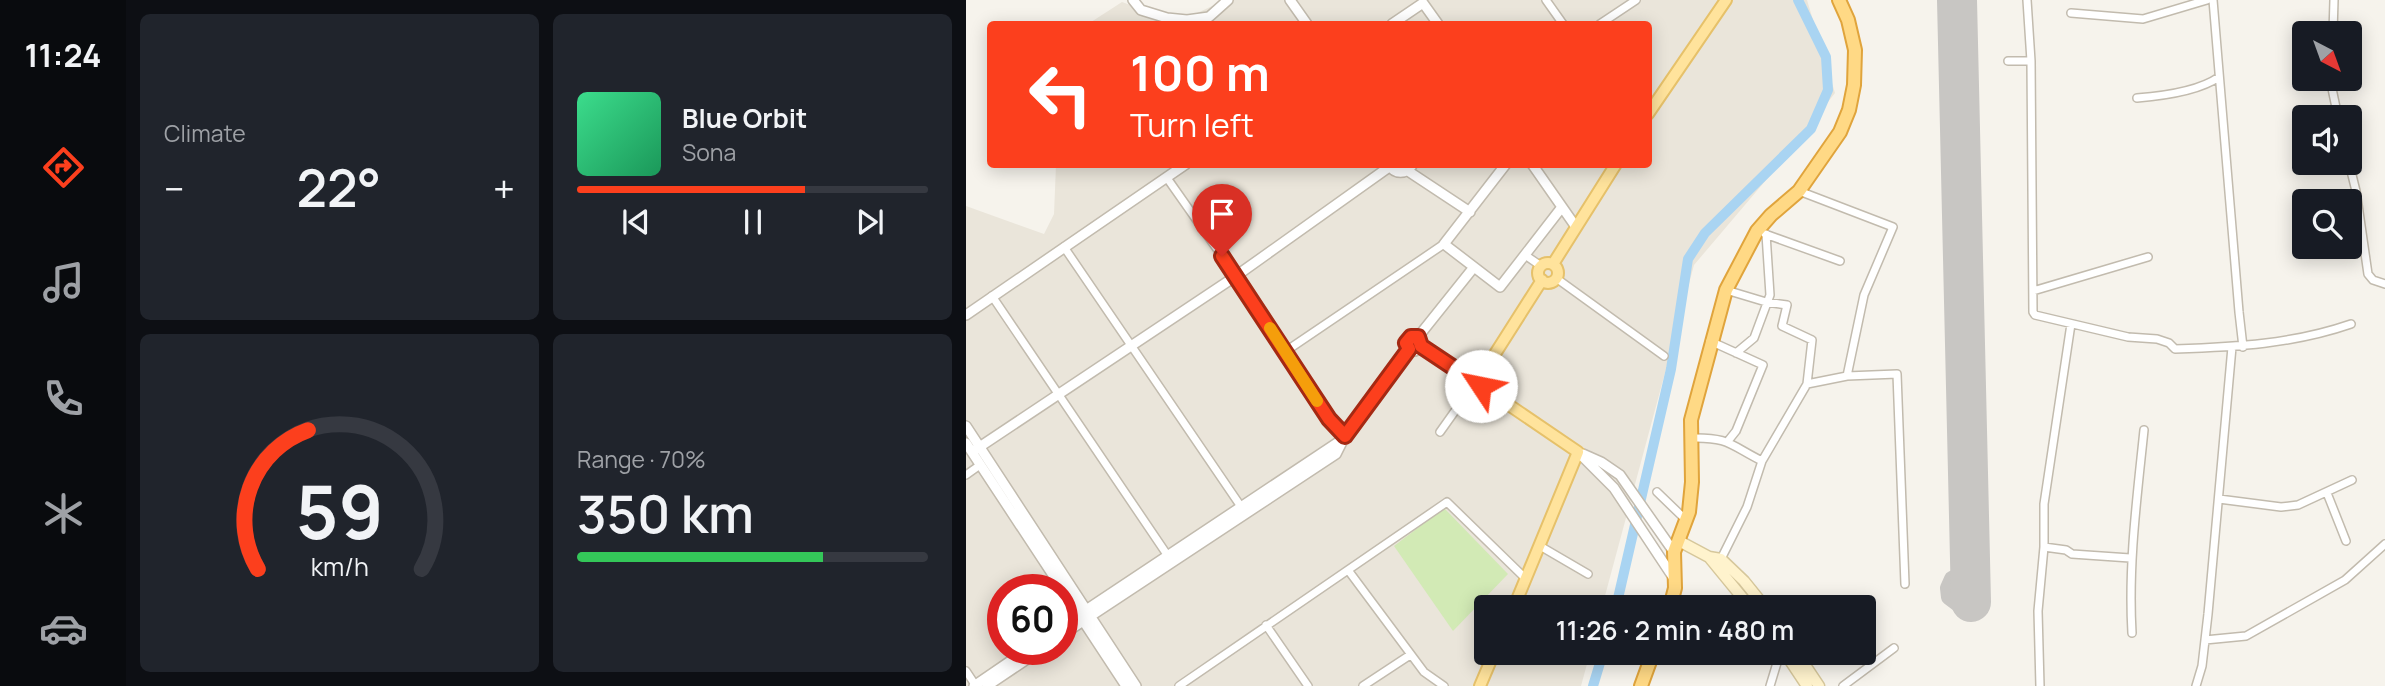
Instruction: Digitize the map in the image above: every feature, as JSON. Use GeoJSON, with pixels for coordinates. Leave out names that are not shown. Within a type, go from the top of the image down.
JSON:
{"type":"FeatureCollection","features":[{"type":"Feature","properties":{"kind":"highway"},"geometry":{"type":"LineString","coordinates":[[1673,595],[1677,547],[1687,521],[1692,482],[1691,420],[1710,341],[1726,290],[1771,215],[1799,191],[1840,132],[1849,110],[1854,85],[1853,39],[1839,0]]}},
{"type":"Feature","properties":{"kind":"highway"},"geometry":{"type":"LineString","coordinates":[[1646,683],[1650,665]]}},
{"type":"Feature","properties":{"kind":"main road"},"geometry":{"type":"LineString","coordinates":[[1652,108],[1726,0]]}},
{"type":"Feature","properties":{"kind":"main road"},"geometry":{"type":"LineString","coordinates":[[1542,280],[1539,272],[1576,227],[1613,168]]}},
{"type":"Feature","properties":{"kind":"main road"},"geometry":{"type":"LineString","coordinates":[[1542,280],[1550,282],[1556,278],[1557,269],[1547,265]]}},
{"type":"Feature","properties":{"kind":"main road"},"geometry":{"type":"LineString","coordinates":[[1519,595],[1578,452],[1476,383],[1542,280]]}},
{"type":"Feature","properties":{"kind":"main road"},"geometry":{"type":"LineString","coordinates":[[1677,547],[1721,559],[1755,595]]}},
{"type":"Feature","properties":{"kind":"main road"},"geometry":{"type":"LineString","coordinates":[[1709,557],[1740,595]]}},
{"type":"Feature","properties":{"kind":"main road"},"geometry":{"type":"LineString","coordinates":[[1480,686],[1489,665]]}},
{"type":"Feature","properties":{"kind":"main road"},"geometry":{"type":"LineString","coordinates":[[1793,665],[1807,680],[1819,686]]}},
{"type":"Feature","properties":{"kind":"street"},"geometry":{"type":"LineString","coordinates":[[1133,0],[1141,10],[1180,21]]}},
{"type":"Feature","properties":{"kind":"street"},"geometry":{"type":"LineString","coordinates":[[1207,21],[1228,0]]}},
{"type":"Feature","properties":{"kind":"street"},"geometry":{"type":"LineString","coordinates":[[1290,0],[1305,21]]}},
{"type":"Feature","properties":{"kind":"street"},"geometry":{"type":"LineString","coordinates":[[1546,0],[1561,21]]}},
{"type":"Feature","properties":{"kind":"street"},"geometry":{"type":"LineString","coordinates":[[1604,21],[1636,0]]}},
{"type":"Feature","properties":{"kind":"street"},"geometry":{"type":"LineString","coordinates":[[2027,0],[2031,61],[2035,315],[2129,337],[2157,338],[2175,349],[2243,347],[2296,340],[2351,324]]}},
{"type":"Feature","properties":{"kind":"street"},"geometry":{"type":"LineString","coordinates":[[2071,13],[2143,19],[2207,0]]}},
{"type":"Feature","properties":{"kind":"street"},"geometry":{"type":"LineString","coordinates":[[2213,0],[2243,347]]}},
{"type":"Feature","properties":{"kind":"street"},"geometry":{"type":"LineString","coordinates":[[2333,21],[2334,0]]}},
{"type":"Feature","properties":{"kind":"street"},"geometry":{"type":"LineString","coordinates":[[1396,21],[1424,1],[1436,21]]}},
{"type":"Feature","properties":{"kind":"street"},"geometry":{"type":"LineString","coordinates":[[2008,61],[2031,61]]}},
{"type":"Feature","properties":{"kind":"street"},"geometry":{"type":"LineString","coordinates":[[2137,98],[2162,96],[2210,84],[2219,77]]}},
{"type":"Feature","properties":{"kind":"street"},"geometry":{"type":"LineString","coordinates":[[966,315],[1181,168]]}},
{"type":"Feature","properties":{"kind":"street"},"geometry":{"type":"LineString","coordinates":[[972,447],[1057,395],[1236,276],[1386,168]]}},
{"type":"Feature","properties":{"kind":"street"},"geometry":{"type":"LineString","coordinates":[[1392,168],[1400,173],[1410,168],[1470,212]]}},
{"type":"Feature","properties":{"kind":"street"},"geometry":{"type":"LineString","coordinates":[[1286,351],[1444,244],[1503,168]]}},
{"type":"Feature","properties":{"kind":"street"},"geometry":{"type":"LineString","coordinates":[[1535,168],[1576,227]]}},
{"type":"Feature","properties":{"kind":"street"},"geometry":{"type":"LineString","coordinates":[[2352,175],[2368,274],[2373,280],[2385,284]]}},
{"type":"Feature","properties":{"kind":"street"},"geometry":{"type":"LineString","coordinates":[[1167,178],[1236,276],[1329,419],[1345,437]]}},
{"type":"Feature","properties":{"kind":"street"},"geometry":{"type":"LineString","coordinates":[[1799,191],[1893,227],[1864,295],[1847,376]]}},
{"type":"Feature","properties":{"kind":"street"},"geometry":{"type":"LineString","coordinates":[[1444,244],[1500,287],[1562,207]]}},
{"type":"Feature","properties":{"kind":"street"},"geometry":{"type":"LineString","coordinates":[[1736,353],[1754,338],[1771,288],[1762,233],[1840,261]]}},
{"type":"Feature","properties":{"kind":"street"},"geometry":{"type":"LineString","coordinates":[[1065,247],[1243,510]]}},
{"type":"Feature","properties":{"kind":"street"},"geometry":{"type":"LineString","coordinates":[[1525,255],[1547,265]]}},
{"type":"Feature","properties":{"kind":"street"},"geometry":{"type":"LineString","coordinates":[[2033,291],[2148,257]]}},
{"type":"Feature","properties":{"kind":"street"},"geometry":{"type":"LineString","coordinates":[[1420,342],[1474,267]]}},
{"type":"Feature","properties":{"kind":"street"},"geometry":{"type":"LineString","coordinates":[[1556,278],[1664,356]]}},
{"type":"Feature","properties":{"kind":"street"},"geometry":{"type":"LineString","coordinates":[[1721,559],[1747,507],[1762,461],[1807,384],[1812,340],[1782,326],[1787,305],[1766,302],[1726,290]]}},
{"type":"Feature","properties":{"kind":"street"},"geometry":{"type":"LineString","coordinates":[[992,296],[1170,559]]}},
{"type":"Feature","properties":{"kind":"street"},"geometry":{"type":"LineString","coordinates":[[2040,686],[2038,611],[2045,504],[2071,324]]}},
{"type":"Feature","properties":{"kind":"street"},"geometry":{"type":"LineString","coordinates":[[1078,622],[1285,482],[1345,437],[1409,349],[1407,340],[1413,336],[1476,383],[1440,432]]}},
{"type":"Feature","properties":{"kind":"street"},"geometry":{"type":"LineString","coordinates":[[1710,341],[1761,363],[1763,368],[1736,431],[1728,441]]}},
{"type":"Feature","properties":{"kind":"street"},"geometry":{"type":"LineString","coordinates":[[2197,686],[2205,640],[2232,347]]}},
{"type":"Feature","properties":{"kind":"street"},"geometry":{"type":"LineString","coordinates":[[1807,384],[1847,376],[1894,373],[1898,377],[1905,584]]}},
{"type":"Feature","properties":{"kind":"street"},"geometry":{"type":"LineString","coordinates":[[966,426],[980,465],[1136,686]]}},
{"type":"Feature","properties":{"kind":"street"},"geometry":{"type":"LineString","coordinates":[[2132,633],[2130,558],[2144,430]]}},
{"type":"Feature","properties":{"kind":"street"},"geometry":{"type":"LineString","coordinates":[[1691,438],[1717,438],[1728,441],[1762,461]]}},
{"type":"Feature","properties":{"kind":"street"},"geometry":{"type":"LineString","coordinates":[[972,447],[1085,616],[1126,686]]}},
{"type":"Feature","properties":{"kind":"street"},"geometry":{"type":"LineString","coordinates":[[1578,452],[1601,462],[1620,475],[1662,536],[1677,547]]}},
{"type":"Feature","properties":{"kind":"street"},"geometry":{"type":"LineString","coordinates":[[1578,452],[1614,488],[1673,577]]}},
{"type":"Feature","properties":{"kind":"street"},"geometry":{"type":"LineString","coordinates":[[966,475],[980,465]]}},
{"type":"Feature","properties":{"kind":"street"},"geometry":{"type":"LineString","coordinates":[[2219,499],[2281,507],[2298,505],[2352,480]]}},
{"type":"Feature","properties":{"kind":"street"},"geometry":{"type":"LineString","coordinates":[[1657,492],[1687,521]]}},
{"type":"Feature","properties":{"kind":"street"},"geometry":{"type":"LineString","coordinates":[[2327,493],[2346,541]]}},
{"type":"Feature","properties":{"kind":"street"},"geometry":{"type":"LineString","coordinates":[[1179,686],[1447,502],[1526,579]]}},
{"type":"Feature","properties":{"kind":"street"},"geometry":{"type":"LineString","coordinates":[[2205,640],[2246,636],[2345,580],[2385,544]]}},
{"type":"Feature","properties":{"kind":"street"},"geometry":{"type":"LineString","coordinates":[[1540,545],[1588,574]]}},
{"type":"Feature","properties":{"kind":"street"},"geometry":{"type":"LineString","coordinates":[[2044,547],[2066,550],[2071,554],[2130,558]]}},
{"type":"Feature","properties":{"kind":"street"},"geometry":{"type":"LineString","coordinates":[[1348,570],[1424,672],[1444,686]]}},
{"type":"Feature","properties":{"kind":"street"},"geometry":{"type":"LineString","coordinates":[[1078,619],[1085,616]]}},
{"type":"Feature","properties":{"kind":"street"},"geometry":{"type":"LineString","coordinates":[[1266,625],[1308,686]]}},
{"type":"Feature","properties":{"kind":"street"},"geometry":{"type":"LineString","coordinates":[[1843,686],[1894,648]]}},
{"type":"Feature","properties":{"kind":"street"},"geometry":{"type":"LineString","coordinates":[[1363,686],[1410,655]]}},
{"type":"Feature","properties":{"kind":"street"},"geometry":{"type":"LineString","coordinates":[[966,671],[975,686],[1005,665]]}},
{"type":"Feature","properties":{"kind":"street"},"geometry":{"type":"LineString","coordinates":[[987,686],[1018,665]]}},
{"type":"Feature","properties":{"kind":"street"},"geometry":{"type":"LineString","coordinates":[[1770,686],[1778,665]]}},
{"type":"Feature","properties":{"kind":"shaded area"},"geometry":{"type":"Polygon","coordinates":[[[1225,0],[1807,0],[1835,93],[1778,166],[1694,265],[1605,595],[1474,595],[1474,665],[1587,665],[1581,686],[966,686],[966,206],[1044,234],[1054,214],[1056,168],[1652,168],[1652,21],[1180,21],[1225,0]]]}},
{"type":"Feature","properties":{"kind":"shaded area"},"geometry":{"type":"Polygon","coordinates":[[[1122,2],[1175,21],[1093,21],[1122,2]]]}},
{"type":"Feature","properties":{"kind":"green space"},"geometry":{"type":"Polygon","coordinates":[[[1444,508],[1508,574],[1488,595],[1474,595],[1474,609],[1453,631],[1394,546],[1444,508]]]}},
{"type":"Feature","properties":{"kind":"waterway"},"geometry":{"type":"LineString","coordinates":[[1619,595],[1671,369],[1688,259],[1705,233],[1811,129],[1828,90],[1826,57],[1798,0]]}},
{"type":"Feature","properties":{"kind":"waterway"},"geometry":{"type":"LineString","coordinates":[[1593,686],[1599,665]]}},
{"type":"Feature","properties":{"kind":"taxiway"},"geometry":{"type":"LineString","coordinates":[[1970,574],[1952,579],[1948,588],[1949,597],[1957,603],[1971,602]]}},
{"type":"Feature","properties":{"kind":"runway"},"geometry":{"type":"LineString","coordinates":[[1957,0],[1971,602]]}},
{"type":"Feature","properties":{"kind":"slow traffic"},"geometry":{"type":"LineString","coordinates":[[1270,328],[1317,401]]}},
{"type":"Feature","properties":{"kind":"route"},"geometry":{"type":"LineString","coordinates":[[1222,256],[1329,419],[1345,436],[1354,428],[1409,349],[1406,343],[1411,337],[1418,337],[1421,346],[1472,380],[1479,379],[1481,386]]}}]}
